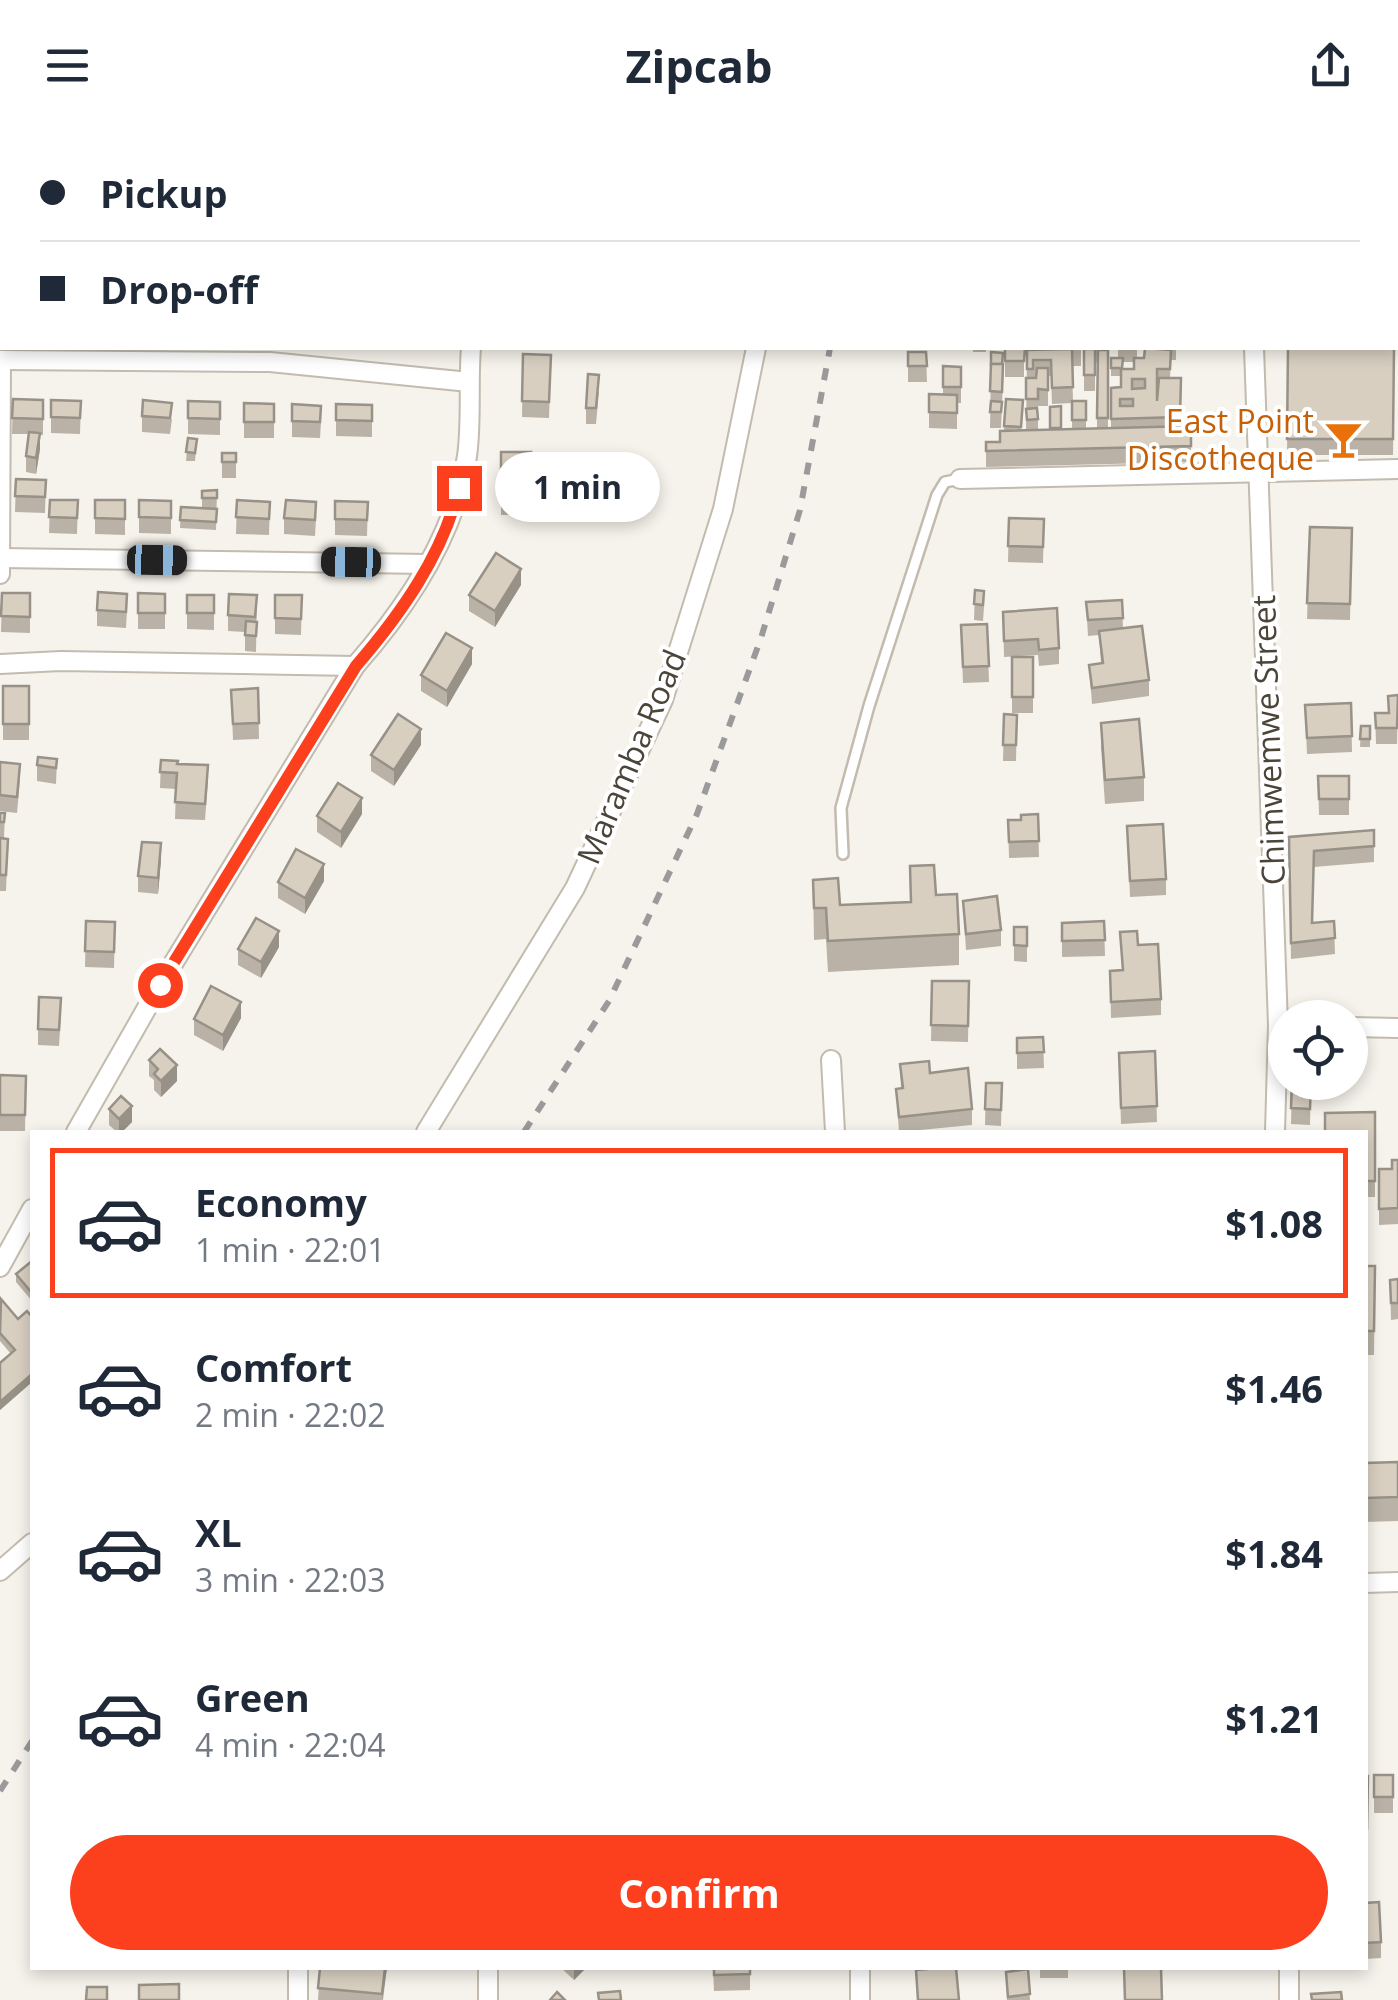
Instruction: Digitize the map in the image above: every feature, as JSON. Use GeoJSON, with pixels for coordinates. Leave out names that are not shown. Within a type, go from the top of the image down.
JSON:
{"type":"FeatureCollection","features":[{"type":"Feature","properties":{"kind":"street"},"geometry":{"type":"LineString","coordinates":[[77,1130],[160,985],[356,666],[390,627],[452,520],[467,455],[471,350]]}},
{"type":"Feature","properties":{"kind":"street","name":"Maramba Road"},"geometry":{"type":"LineString","coordinates":[[427,1130],[575,888],[663,700],[722,509],[756,350]]}},
{"type":"Feature","properties":{"kind":"street","name":"Chimwemwe Street"},"geometry":{"type":"LineString","coordinates":[[1254,350],[1280,1000]]}},
{"type":"Feature","properties":{"kind":"street"},"geometry":{"type":"LineString","coordinates":[[428,564],[1,563],[1,360],[270,362],[468,382]]}},
{"type":"Feature","properties":{"kind":"street"},"geometry":{"type":"LineString","coordinates":[[960,479],[1398,469]]}},
{"type":"Feature","properties":{"kind":"street"},"geometry":{"type":"LineString","coordinates":[[0,664],[61,661],[356,666]]}},
{"type":"Feature","properties":{"kind":"street"},"geometry":{"type":"LineString","coordinates":[[1368,1027],[1398,1028]]}},
{"type":"Feature","properties":{"kind":"street"},"geometry":{"type":"LineString","coordinates":[[831,1060],[836,1130]]}},
{"type":"Feature","properties":{"kind":"street","name":"Chimwemwe Street"},"geometry":{"type":"LineString","coordinates":[[1275,1130],[1277,1100]]}},
{"type":"Feature","properties":{"kind":"street"},"geometry":{"type":"LineString","coordinates":[[0,1268],[30,1212]]}},
{"type":"Feature","properties":{"kind":"street"},"geometry":{"type":"LineString","coordinates":[[0,1571],[30,1545]]}},
{"type":"Feature","properties":{"kind":"street"},"geometry":{"type":"LineString","coordinates":[[1368,1583],[1398,1582]]}},
{"type":"Feature","properties":{"kind":"street"},"geometry":{"type":"LineString","coordinates":[[298,1970],[298,2000]]}},
{"type":"Feature","properties":{"kind":"street"},"geometry":{"type":"LineString","coordinates":[[488,1970],[488,2000]]}},
{"type":"Feature","properties":{"kind":"street"},"geometry":{"type":"LineString","coordinates":[[860,1970],[860,2000]]}},
{"type":"Feature","properties":{"kind":"street"},"geometry":{"type":"LineString","coordinates":[[1289,1970],[1289,2000]]}},
{"type":"Feature","properties":{"kind":"lane"},"geometry":{"type":"LineString","coordinates":[[844,854],[841,808],[869,706],[937,496],[944,482],[960,479]]}},
{"type":"Feature","properties":{"kind":"building"},"geometry":{"type":"Polygon","coordinates":[[[1005,350],[1025,350],[1024,361],[1005,361],[1005,350]]]}},
{"type":"Feature","properties":{"kind":"building"},"geometry":{"type":"Polygon","coordinates":[[[1027,350],[1072,350],[1073,387],[1052,388],[1051,360],[1033,360],[1033,369],[1027,369],[1027,350]]]}},
{"type":"Feature","properties":{"kind":"building"},"geometry":{"type":"Polygon","coordinates":[[[1084,350],[1095,350],[1095,375],[1084,375],[1084,350]]]}},
{"type":"Feature","properties":{"kind":"building"},"geometry":{"type":"Polygon","coordinates":[[[1098,350],[1108,350],[1108,418],[1097,418],[1098,350]]]}},
{"type":"Feature","properties":{"kind":"building"},"geometry":{"type":"Polygon","coordinates":[[[1145,350],[1171,350],[1170,369],[1157,369],[1157,401],[1159,378],[1181,378],[1180,417],[1111,419],[1111,388],[1121,387],[1121,369],[1134,369],[1134,358],[1144,358],[1145,350]],[[1132,379],[1132,389],[1145,388],[1145,379],[1132,379]],[[1120,399],[1120,406],[1133,406],[1133,399],[1120,399]]]}},
{"type":"Feature","properties":{"kind":"building"},"geometry":{"type":"Polygon","coordinates":[[[1288,350],[1394,350],[1393,439],[1287,439],[1288,350]]]}},
{"type":"Feature","properties":{"kind":"building"},"geometry":{"type":"Polygon","coordinates":[[[908,352],[926,352],[927,366],[908,366],[908,352]]]}},
{"type":"Feature","properties":{"kind":"building"},"geometry":{"type":"Polygon","coordinates":[[[991,352],[1003,353],[1002,364],[991,364],[991,352]]]}},
{"type":"Feature","properties":{"kind":"building"},"geometry":{"type":"Polygon","coordinates":[[[523,354],[551,355],[549,402],[522,401],[523,354]]]}},
{"type":"Feature","properties":{"kind":"building"},"geometry":{"type":"Polygon","coordinates":[[[1111,358],[1123,358],[1122,368],[1111,368],[1111,358]]]}},
{"type":"Feature","properties":{"kind":"building"},"geometry":{"type":"Polygon","coordinates":[[[991,364],[1003,364],[1002,392],[990,391],[991,364]]]}},
{"type":"Feature","properties":{"kind":"building"},"geometry":{"type":"Polygon","coordinates":[[[943,366],[961,367],[961,387],[943,387],[943,366]]]}},
{"type":"Feature","properties":{"kind":"building"},"geometry":{"type":"Polygon","coordinates":[[[1037,368],[1048,368],[1048,390],[1038,389],[1038,399],[1026,399],[1026,378],[1036,378],[1037,368]]]}},
{"type":"Feature","properties":{"kind":"building"},"geometry":{"type":"Polygon","coordinates":[[[588,374],[599,375],[596,408],[586,408],[588,374]]]}},
{"type":"Feature","properties":{"kind":"building"},"geometry":{"type":"Polygon","coordinates":[[[929,394],[957,395],[957,413],[929,412],[929,394]]]}},
{"type":"Feature","properties":{"kind":"building"},"geometry":{"type":"Polygon","coordinates":[[[13,399],[43,400],[43,419],[12,418],[13,399]]]}},
{"type":"Feature","properties":{"kind":"building"},"geometry":{"type":"Polygon","coordinates":[[[1006,399],[1023,400],[1021,427],[1004,426],[1006,399]]]}},
{"type":"Feature","properties":{"kind":"building"},"geometry":{"type":"Polygon","coordinates":[[[51,400],[81,401],[80,418],[51,417],[51,400]]]}},
{"type":"Feature","properties":{"kind":"building"},"geometry":{"type":"Polygon","coordinates":[[[143,400],[172,403],[170,418],[142,416],[143,400]]]}},
{"type":"Feature","properties":{"kind":"building"},"geometry":{"type":"Polygon","coordinates":[[[188,401],[220,402],[220,419],[188,418],[188,401]]]}},
{"type":"Feature","properties":{"kind":"building"},"geometry":{"type":"Polygon","coordinates":[[[991,401],[1002,402],[1001,412],[990,412],[991,401]]]}},
{"type":"Feature","properties":{"kind":"building"},"geometry":{"type":"Polygon","coordinates":[[[1072,401],[1086,401],[1086,420],[1072,420],[1072,401]]]}},
{"type":"Feature","properties":{"kind":"building"},"geometry":{"type":"Polygon","coordinates":[[[244,403],[274,404],[274,422],[244,422],[244,403]]]}},
{"type":"Feature","properties":{"kind":"building"},"geometry":{"type":"Polygon","coordinates":[[[292,404],[321,406],[320,422],[292,421],[292,404]]]}},
{"type":"Feature","properties":{"kind":"building"},"geometry":{"type":"Polygon","coordinates":[[[336,404],[372,405],[372,421],[336,420],[336,404]]]}},
{"type":"Feature","properties":{"kind":"building"},"geometry":{"type":"Polygon","coordinates":[[[1061,406],[1061,428],[1050,428],[1050,407],[1061,406]]]}},
{"type":"Feature","properties":{"kind":"building"},"geometry":{"type":"Polygon","coordinates":[[[1037,408],[1038,419],[1027,420],[1026,409],[1037,408]]]}},
{"type":"Feature","properties":{"kind":"building"},"geometry":{"type":"Polygon","coordinates":[[[1191,426],[1191,446],[986,451],[986,442],[1000,442],[1000,431],[1191,426]]]}},
{"type":"Feature","properties":{"kind":"building"},"geometry":{"type":"Polygon","coordinates":[[[29,432],[40,433],[36,458],[26,456],[29,432]]]}},
{"type":"Feature","properties":{"kind":"building"},"geometry":{"type":"Polygon","coordinates":[[[188,438],[197,439],[195,453],[186,452],[188,438]]]}},
{"type":"Feature","properties":{"kind":"building"},"geometry":{"type":"Polygon","coordinates":[[[501,452],[531,452],[531,499],[501,499],[501,452]]]}},
{"type":"Feature","properties":{"kind":"building"},"geometry":{"type":"Polygon","coordinates":[[[222,453],[236,453],[236,462],[222,462],[222,453]]]}},
{"type":"Feature","properties":{"kind":"building"},"geometry":{"type":"Polygon","coordinates":[[[16,479],[46,480],[45,497],[15,496],[16,479]]]}},
{"type":"Feature","properties":{"kind":"building"},"geometry":{"type":"Polygon","coordinates":[[[217,490],[217,498],[202,498],[202,491],[217,490]]]}},
{"type":"Feature","properties":{"kind":"building"},"geometry":{"type":"Polygon","coordinates":[[[50,500],[78,500],[77,518],[49,517],[50,500]]]}},
{"type":"Feature","properties":{"kind":"building"},"geometry":{"type":"Polygon","coordinates":[[[95,500],[125,500],[125,519],[95,518],[95,500]]]}},
{"type":"Feature","properties":{"kind":"building"},"geometry":{"type":"Polygon","coordinates":[[[139,500],[171,501],[171,518],[139,517],[139,500]]]}},
{"type":"Feature","properties":{"kind":"building"},"geometry":{"type":"Polygon","coordinates":[[[237,500],[270,502],[269,519],[236,517],[237,500]]]}},
{"type":"Feature","properties":{"kind":"building"},"geometry":{"type":"Polygon","coordinates":[[[286,500],[316,502],[315,520],[284,518],[286,500]]]}},
{"type":"Feature","properties":{"kind":"building"},"geometry":{"type":"Polygon","coordinates":[[[335,501],[368,502],[367,520],[335,519],[335,501]]]}},
{"type":"Feature","properties":{"kind":"building"},"geometry":{"type":"Polygon","coordinates":[[[181,507],[217,509],[216,522],[180,520],[181,507]]]}},
{"type":"Feature","properties":{"kind":"building"},"geometry":{"type":"Polygon","coordinates":[[[1009,518],[1044,519],[1043,547],[1008,546],[1009,518]]]}},
{"type":"Feature","properties":{"kind":"building"},"geometry":{"type":"Polygon","coordinates":[[[1310,527],[1352,528],[1350,604],[1307,603],[1310,527]]]}},
{"type":"Feature","properties":{"kind":"building"},"geometry":{"type":"Polygon","coordinates":[[[496,553],[521,569],[495,611],[469,595],[496,553]]]}},
{"type":"Feature","properties":{"kind":"building"},"geometry":{"type":"Polygon","coordinates":[[[975,590],[984,591],[983,605],[974,604],[975,590]]]}},
{"type":"Feature","properties":{"kind":"building"},"geometry":{"type":"Polygon","coordinates":[[[98,592],[127,594],[126,612],[97,610],[98,592]]]}},
{"type":"Feature","properties":{"kind":"building"},"geometry":{"type":"Polygon","coordinates":[[[2,593],[30,593],[30,617],[1,616],[2,593]]]}},
{"type":"Feature","properties":{"kind":"building"},"geometry":{"type":"Polygon","coordinates":[[[138,593],[165,594],[165,613],[138,613],[138,593]]]}},
{"type":"Feature","properties":{"kind":"building"},"geometry":{"type":"Polygon","coordinates":[[[229,594],[257,595],[255,617],[228,615],[229,594]]]}},
{"type":"Feature","properties":{"kind":"building"},"geometry":{"type":"Polygon","coordinates":[[[187,595],[214,595],[214,613],[187,613],[187,595]]]}},
{"type":"Feature","properties":{"kind":"building"},"geometry":{"type":"Polygon","coordinates":[[[275,595],[302,595],[301,619],[275,618],[275,595]]]}},
{"type":"Feature","properties":{"kind":"building"},"geometry":{"type":"Polygon","coordinates":[[[1122,600],[1123,618],[1088,620],[1086,602],[1122,600]]]}},
{"type":"Feature","properties":{"kind":"building"},"geometry":{"type":"Polygon","coordinates":[[[1057,608],[1059,648],[1039,650],[1038,639],[1004,641],[1003,612],[1057,608]]]}},
{"type":"Feature","properties":{"kind":"building"},"geometry":{"type":"Polygon","coordinates":[[[246,621],[257,622],[256,636],[245,635],[246,621]]]}},
{"type":"Feature","properties":{"kind":"building"},"geometry":{"type":"Polygon","coordinates":[[[987,624],[989,666],[963,667],[961,625],[987,624]]]}},
{"type":"Feature","properties":{"kind":"building"},"geometry":{"type":"Polygon","coordinates":[[[1142,626],[1149,680],[1092,688],[1089,665],[1103,663],[1099,631],[1142,626]]]}},
{"type":"Feature","properties":{"kind":"building"},"geometry":{"type":"Polygon","coordinates":[[[446,633],[472,648],[447,691],[421,675],[446,633]]]}},
{"type":"Feature","properties":{"kind":"building"},"geometry":{"type":"Polygon","coordinates":[[[1012,657],[1033,657],[1033,697],[1012,697],[1012,657]]]}},
{"type":"Feature","properties":{"kind":"building"},"geometry":{"type":"Polygon","coordinates":[[[3,686],[29,686],[29,724],[3,724],[3,686]]]}},
{"type":"Feature","properties":{"kind":"building"},"geometry":{"type":"Polygon","coordinates":[[[258,688],[259,723],[233,724],[231,690],[258,688]]]}},
{"type":"Feature","properties":{"kind":"building"},"geometry":{"type":"Polygon","coordinates":[[[1398,695],[1397,728],[1376,728],[1375,713],[1389,713],[1388,696],[1398,695]]]}},
{"type":"Feature","properties":{"kind":"building"},"geometry":{"type":"Polygon","coordinates":[[[1351,703],[1352,736],[1307,738],[1305,705],[1351,703]]]}},
{"type":"Feature","properties":{"kind":"building"},"geometry":{"type":"Polygon","coordinates":[[[398,714],[421,729],[394,770],[371,755],[398,714]]]}},
{"type":"Feature","properties":{"kind":"building"},"geometry":{"type":"Polygon","coordinates":[[[1004,714],[1017,715],[1016,745],[1003,745],[1004,714]]]}},
{"type":"Feature","properties":{"kind":"building"},"geometry":{"type":"Polygon","coordinates":[[[1139,719],[1144,777],[1105,780],[1101,723],[1139,719]]]}},
{"type":"Feature","properties":{"kind":"building"},"geometry":{"type":"Polygon","coordinates":[[[1361,726],[1370,726],[1370,739],[1360,739],[1361,726]]]}},
{"type":"Feature","properties":{"kind":"building"},"geometry":{"type":"Polygon","coordinates":[[[38,757],[57,759],[56,768],[37,765],[38,757]]]}},
{"type":"Feature","properties":{"kind":"building"},"geometry":{"type":"Polygon","coordinates":[[[161,760],[208,765],[205,804],[175,802],[177,773],[160,772],[161,760]]]}},
{"type":"Feature","properties":{"kind":"building"},"geometry":{"type":"Polygon","coordinates":[[[0,762],[20,764],[17,797],[0,795],[0,762]]]}},
{"type":"Feature","properties":{"kind":"building"},"geometry":{"type":"Polygon","coordinates":[[[1318,776],[1349,776],[1349,799],[1319,799],[1318,776]]]}},
{"type":"Feature","properties":{"kind":"building"},"geometry":{"type":"Polygon","coordinates":[[[338,783],[362,798],[341,832],[317,816],[338,783]]]}},
{"type":"Feature","properties":{"kind":"building"},"geometry":{"type":"Polygon","coordinates":[[[1038,814],[1039,841],[1009,842],[1008,820],[1038,814]]]}},
{"type":"Feature","properties":{"kind":"building"},"geometry":{"type":"Polygon","coordinates":[[[1163,824],[1166,879],[1130,881],[1127,826],[1163,824]]]}},
{"type":"Feature","properties":{"kind":"building"},"geometry":{"type":"Polygon","coordinates":[[[1374,830],[1374,846],[1314,851],[1312,923],[1334,921],[1335,938],[1291,943],[1289,837],[1374,830]]]}},
{"type":"Feature","properties":{"kind":"building"},"geometry":{"type":"Polygon","coordinates":[[[0,838],[8,839],[6,875],[0,875],[0,838]]]}},
{"type":"Feature","properties":{"kind":"building"},"geometry":{"type":"Polygon","coordinates":[[[142,842],[161,843],[158,878],[138,876],[142,842]]]}},
{"type":"Feature","properties":{"kind":"building"},"geometry":{"type":"Polygon","coordinates":[[[296,849],[324,864],[305,898],[278,882],[296,849]]]}},
{"type":"Feature","properties":{"kind":"building"},"geometry":{"type":"Polygon","coordinates":[[[934,865],[936,895],[957,894],[959,934],[828,941],[826,908],[814,908],[813,880],[838,878],[840,905],[911,902],[910,866],[934,865]]]}},
{"type":"Feature","properties":{"kind":"building"},"geometry":{"type":"Polygon","coordinates":[[[997,896],[1001,930],[966,934],[963,901],[997,896]]]}},
{"type":"Feature","properties":{"kind":"building"},"geometry":{"type":"Polygon","coordinates":[[[256,918],[279,931],[261,962],[238,949],[256,918]]]}},
{"type":"Feature","properties":{"kind":"building"},"geometry":{"type":"Polygon","coordinates":[[[86,921],[115,922],[114,952],[85,951],[86,921]]]}},
{"type":"Feature","properties":{"kind":"building"},"geometry":{"type":"Polygon","coordinates":[[[1104,921],[1105,940],[1062,941],[1062,923],[1104,921]]]}},
{"type":"Feature","properties":{"kind":"building"},"geometry":{"type":"Polygon","coordinates":[[[1014,927],[1027,927],[1027,946],[1014,945],[1014,927]]]}},
{"type":"Feature","properties":{"kind":"building"},"geometry":{"type":"Polygon","coordinates":[[[1137,931],[1138,945],[1158,944],[1161,999],[1111,1002],[1110,971],[1123,970],[1120,932],[1137,931]]]}},
{"type":"Feature","properties":{"kind":"building"},"geometry":{"type":"Polygon","coordinates":[[[932,981],[969,981],[968,1026],[931,1025],[932,981]]]}},
{"type":"Feature","properties":{"kind":"building"},"geometry":{"type":"Polygon","coordinates":[[[211,986],[241,1002],[223,1035],[194,1019],[211,986]]]}},
{"type":"Feature","properties":{"kind":"building"},"geometry":{"type":"Polygon","coordinates":[[[39,997],[61,998],[59,1030],[38,1029],[39,997]]]}},
{"type":"Feature","properties":{"kind":"building"},"geometry":{"type":"Polygon","coordinates":[[[1043,1037],[1044,1052],[1017,1053],[1017,1038],[1043,1037]]]}},
{"type":"Feature","properties":{"kind":"building"},"geometry":{"type":"Polygon","coordinates":[[[160,1049],[177,1065],[161,1081],[154,1074],[158,1069],[149,1060],[160,1049]]]}},
{"type":"Feature","properties":{"kind":"building"},"geometry":{"type":"Polygon","coordinates":[[[1155,1051],[1157,1106],[1121,1108],[1119,1053],[1155,1051]]]}},
{"type":"Feature","properties":{"kind":"building"},"geometry":{"type":"Polygon","coordinates":[[[929,1061],[930,1073],[968,1068],[972,1109],[899,1117],[896,1089],[903,1088],[900,1064],[929,1061]]]}},
{"type":"Feature","properties":{"kind":"building"},"geometry":{"type":"Polygon","coordinates":[[[0,1075],[26,1076],[25,1115],[0,1115],[0,1075]]]}},
{"type":"Feature","properties":{"kind":"building"},"geometry":{"type":"Polygon","coordinates":[[[986,1083],[1002,1083],[1001,1110],[985,1109],[986,1083]]]}},
{"type":"Feature","properties":{"kind":"building"},"geometry":{"type":"Polygon","coordinates":[[[121,1096],[132,1106],[119,1119],[109,1109],[121,1096]]]}},
{"type":"Feature","properties":{"kind":"building"},"geometry":{"type":"Polygon","coordinates":[[[1291,1100],[1310,1100],[1310,1109],[1291,1108],[1291,1100]]]}},
{"type":"Feature","properties":{"kind":"building"},"geometry":{"type":"Polygon","coordinates":[[[1375,1112],[1375,1181],[1368,1181],[1368,1130],[1325,1130],[1325,1113],[1375,1112]]]}},
{"type":"Feature","properties":{"kind":"building"},"geometry":{"type":"Polygon","coordinates":[[[1392,1160],[1398,1160],[1398,1208],[1379,1209],[1379,1169],[1392,1169],[1392,1160]]]}},
{"type":"Feature","properties":{"kind":"building"},"geometry":{"type":"Polygon","coordinates":[[[30,1263],[30,1291],[16,1274],[30,1263]]]}},
{"type":"Feature","properties":{"kind":"building"},"geometry":{"type":"Polygon","coordinates":[[[1368,1266],[1375,1266],[1374,1331],[1368,1331],[1368,1266]]]}},
{"type":"Feature","properties":{"kind":"building"},"geometry":{"type":"Polygon","coordinates":[[[1398,1279],[1398,1303],[1391,1303],[1390,1280],[1398,1279]]]}},
{"type":"Feature","properties":{"kind":"building"},"geometry":{"type":"Polygon","coordinates":[[[1,1299],[18,1319],[27,1311],[30,1315],[30,1376],[0,1402],[0,1363],[15,1350],[0,1333],[1,1299]]]}},
{"type":"Feature","properties":{"kind":"building"},"geometry":{"type":"Polygon","coordinates":[[[1398,1462],[1398,1497],[1368,1498],[1368,1463],[1398,1462]]]}},
{"type":"Feature","properties":{"kind":"building"},"geometry":{"type":"Polygon","coordinates":[[[1374,1775],[1393,1775],[1393,1797],[1374,1797],[1374,1775]]]}},
{"type":"Feature","properties":{"kind":"building"},"geometry":{"type":"Polygon","coordinates":[[[1379,1902],[1381,1942],[1368,1943],[1368,1903],[1379,1902]]]}},
{"type":"Feature","properties":{"kind":"building"},"geometry":{"type":"Polygon","coordinates":[[[320,1970],[385,1970],[382,1994],[318,1988],[320,1970]]]}},
{"type":"Feature","properties":{"kind":"building"},"geometry":{"type":"Polygon","coordinates":[[[714,1970],[750,1970],[750,1974],[714,1975],[714,1970]]]}},
{"type":"Feature","properties":{"kind":"building"},"geometry":{"type":"Polygon","coordinates":[[[916,1970],[956,1970],[959,2000],[918,2000],[916,1970]]]}},
{"type":"Feature","properties":{"kind":"building"},"geometry":{"type":"Polygon","coordinates":[[[1028,1970],[1030,1994],[1008,1997],[1006,1972],[1028,1970]]]}},
{"type":"Feature","properties":{"kind":"building"},"geometry":{"type":"Polygon","coordinates":[[[1124,1970],[1161,1970],[1162,2000],[1125,2000],[1124,1970]]]}},
{"type":"Feature","properties":{"kind":"building"},"geometry":{"type":"Polygon","coordinates":[[[179,1984],[179,2000],[139,2000],[139,1985],[179,1984]]]}},
{"type":"Feature","properties":{"kind":"building"},"geometry":{"type":"Polygon","coordinates":[[[87,1987],[107,1987],[107,2000],[86,2000],[87,1987]]]}},
{"type":"Feature","properties":{"kind":"building"},"geometry":{"type":"Polygon","coordinates":[[[620,1991],[621,2000],[599,2000],[598,1993],[620,1991]]]}},
{"type":"Feature","properties":{"kind":"building"},"geometry":{"type":"Polygon","coordinates":[[[1341,1992],[1342,2000],[1312,2000],[1311,1994],[1341,1992]]]}},
{"type":"Feature","properties":{"kind":"railway"},"geometry":{"type":"LineString","coordinates":[[525,1130],[609,1001],[697,814],[761,638],[800,510],[830,350]]}},
{"type":"Feature","properties":{"kind":"railway"},"geometry":{"type":"LineString","coordinates":[[0,1791],[30,1744]]}},
{"type":"Feature","properties":{"kind":"place","name":"East Point Discotheque"},"geometry":{"type":"Point","coordinates":[1344,440]}},
{"type":"Feature","properties":{"kind":"route"},"geometry":{"type":"LineString","coordinates":[[160,985],[356,666],[390,627],[409,596],[452,520],[459,488]]}}]}
